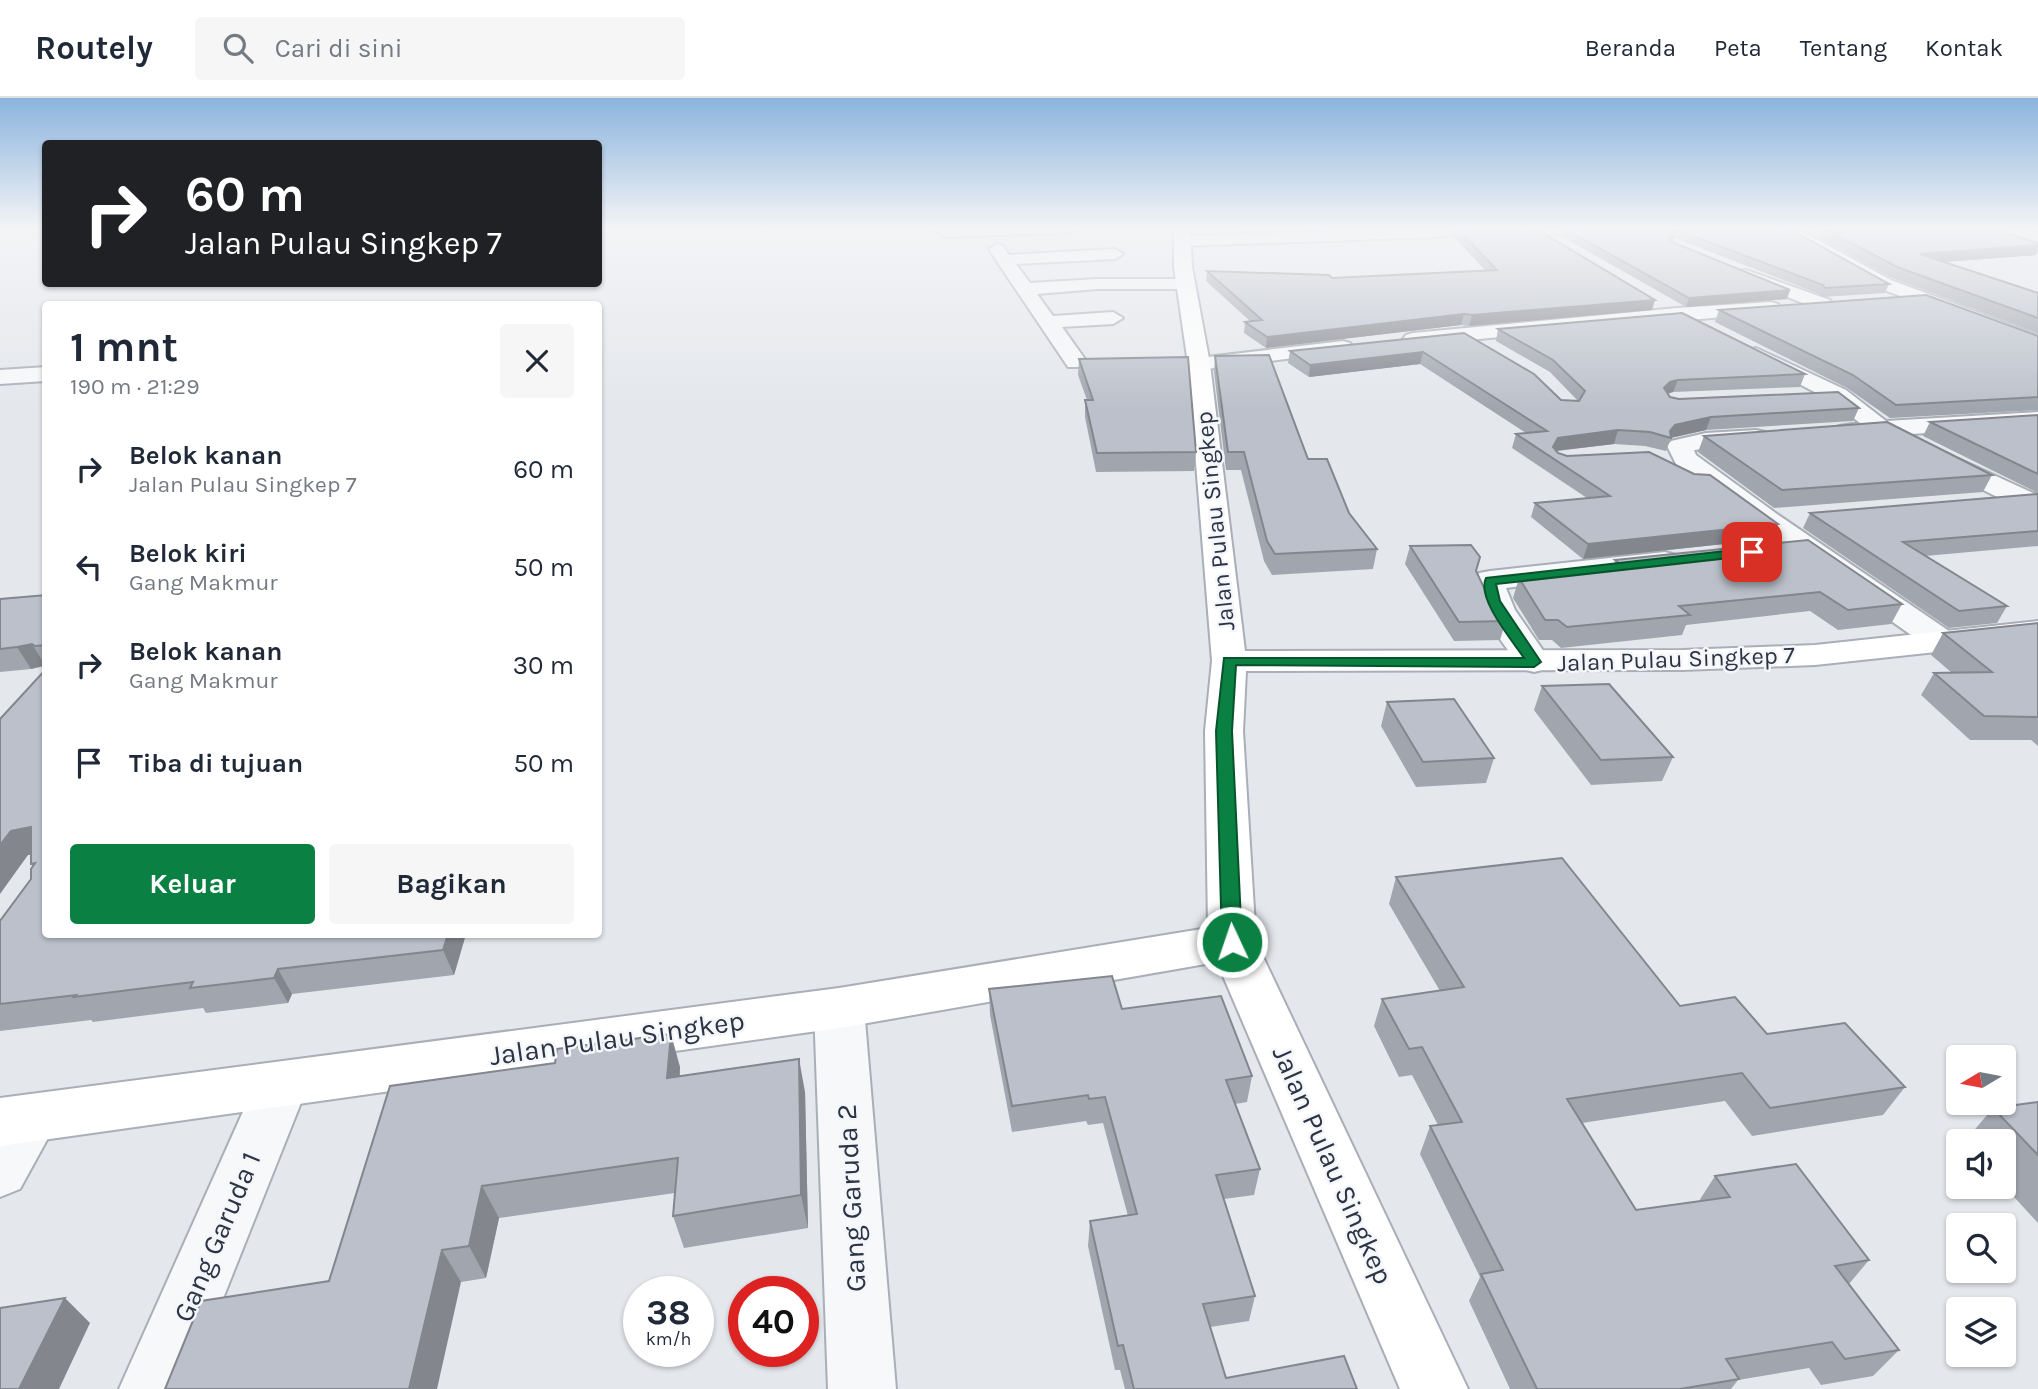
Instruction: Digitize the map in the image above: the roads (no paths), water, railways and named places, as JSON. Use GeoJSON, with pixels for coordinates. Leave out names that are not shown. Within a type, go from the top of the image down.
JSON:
{"type":"FeatureCollection","features":[{"type":"Feature","properties":{"kind":"street"},"geometry":{"type":"LineString","coordinates":[[1025,289],[1050,287]]}},
{"type":"Feature","properties":{"kind":"street","name":"Jalan Pulau Singkep"},"geometry":{"type":"LineString","coordinates":[[1187,287],[1199,364],[1229,661],[1224,731],[1232,942],[1434,1389]]}},
{"type":"Feature","properties":{"kind":"street"},"geometry":{"type":"LineString","coordinates":[[1398,341],[1677,314],[1830,304],[1782,287]]}},
{"type":"Feature","properties":{"kind":"street"},"geometry":{"type":"LineString","coordinates":[[1894,287],[1919,299],[2038,342]]}},
{"type":"Feature","properties":{"kind":"street"},"geometry":{"type":"LineString","coordinates":[[1025,289],[1076,362]]}},
{"type":"Feature","properties":{"kind":"street"},"geometry":{"type":"LineString","coordinates":[[1649,299],[1714,332]]}},
{"type":"Feature","properties":{"kind":"street"},"geometry":{"type":"LineString","coordinates":[[1878,301],[1919,299]]}},
{"type":"Feature","properties":{"kind":"street"},"geometry":{"type":"LineString","coordinates":[[1048,322],[1113,318]]}},
{"type":"Feature","properties":{"kind":"street"},"geometry":{"type":"LineString","coordinates":[[1462,334],[1493,351]]}},
{"type":"Feature","properties":{"kind":"street"},"geometry":{"type":"LineString","coordinates":[[1199,364],[1360,345]]}},
{"type":"Feature","properties":{"kind":"street"},"geometry":{"type":"LineString","coordinates":[[1739,345],[1838,395],[1884,429],[2031,499]]}},
{"type":"Feature","properties":{"kind":"street"},"geometry":{"type":"LineString","coordinates":[[0,377],[42,374]]}},
{"type":"Feature","properties":{"kind":"street"},"geometry":{"type":"LineString","coordinates":[[1796,397],[1838,395]]}},
{"type":"Feature","properties":{"kind":"street"},"geometry":{"type":"LineString","coordinates":[[1829,432],[2038,419]]}},
{"type":"Feature","properties":{"kind":"street"},"geometry":{"type":"LineString","coordinates":[[1775,436],[1706,440],[1680,446],[1680,451],[1685,459],[1767,520],[1806,532],[1940,640]]}},
{"type":"Feature","properties":{"kind":"street"},"geometry":{"type":"LineString","coordinates":[[1663,462],[1742,501]]}},
{"type":"Feature","properties":{"kind":"street"},"geometry":{"type":"LineString","coordinates":[[1969,504],[2031,499]]}},
{"type":"Feature","properties":{"kind":"street"},"geometry":{"type":"LineString","coordinates":[[1765,551],[1806,532]]}},
{"type":"Feature","properties":{"kind":"street"},"geometry":{"type":"LineString","coordinates":[[1534,662],[1493,601],[1490,580],[1698,558]]}},
{"type":"Feature","properties":{"kind":"street","name":"Jalan Pulau Singkep 7"},"geometry":{"type":"LineString","coordinates":[[1229,661],[1682,660],[1815,655],[2038,631]]}},
{"type":"Feature","properties":{"kind":"street","name":"Jalan Pulau Singkep"},"geometry":{"type":"LineString","coordinates":[[16,1120],[839,1007],[1232,942]]}},
{"type":"Feature","properties":{"kind":"street","name":"Gang Garuda 2"},"geometry":{"type":"LineString","coordinates":[[839,1007],[862,1389]]}},
{"type":"Feature","properties":{"kind":"street","name":"Gang Garuda 1"},"geometry":{"type":"LineString","coordinates":[[153,1389],[281,1085]]}},
{"type":"Feature","properties":{"kind":"street"},"geometry":{"type":"LineString","coordinates":[[0,1171],[16,1120]]}}]}
